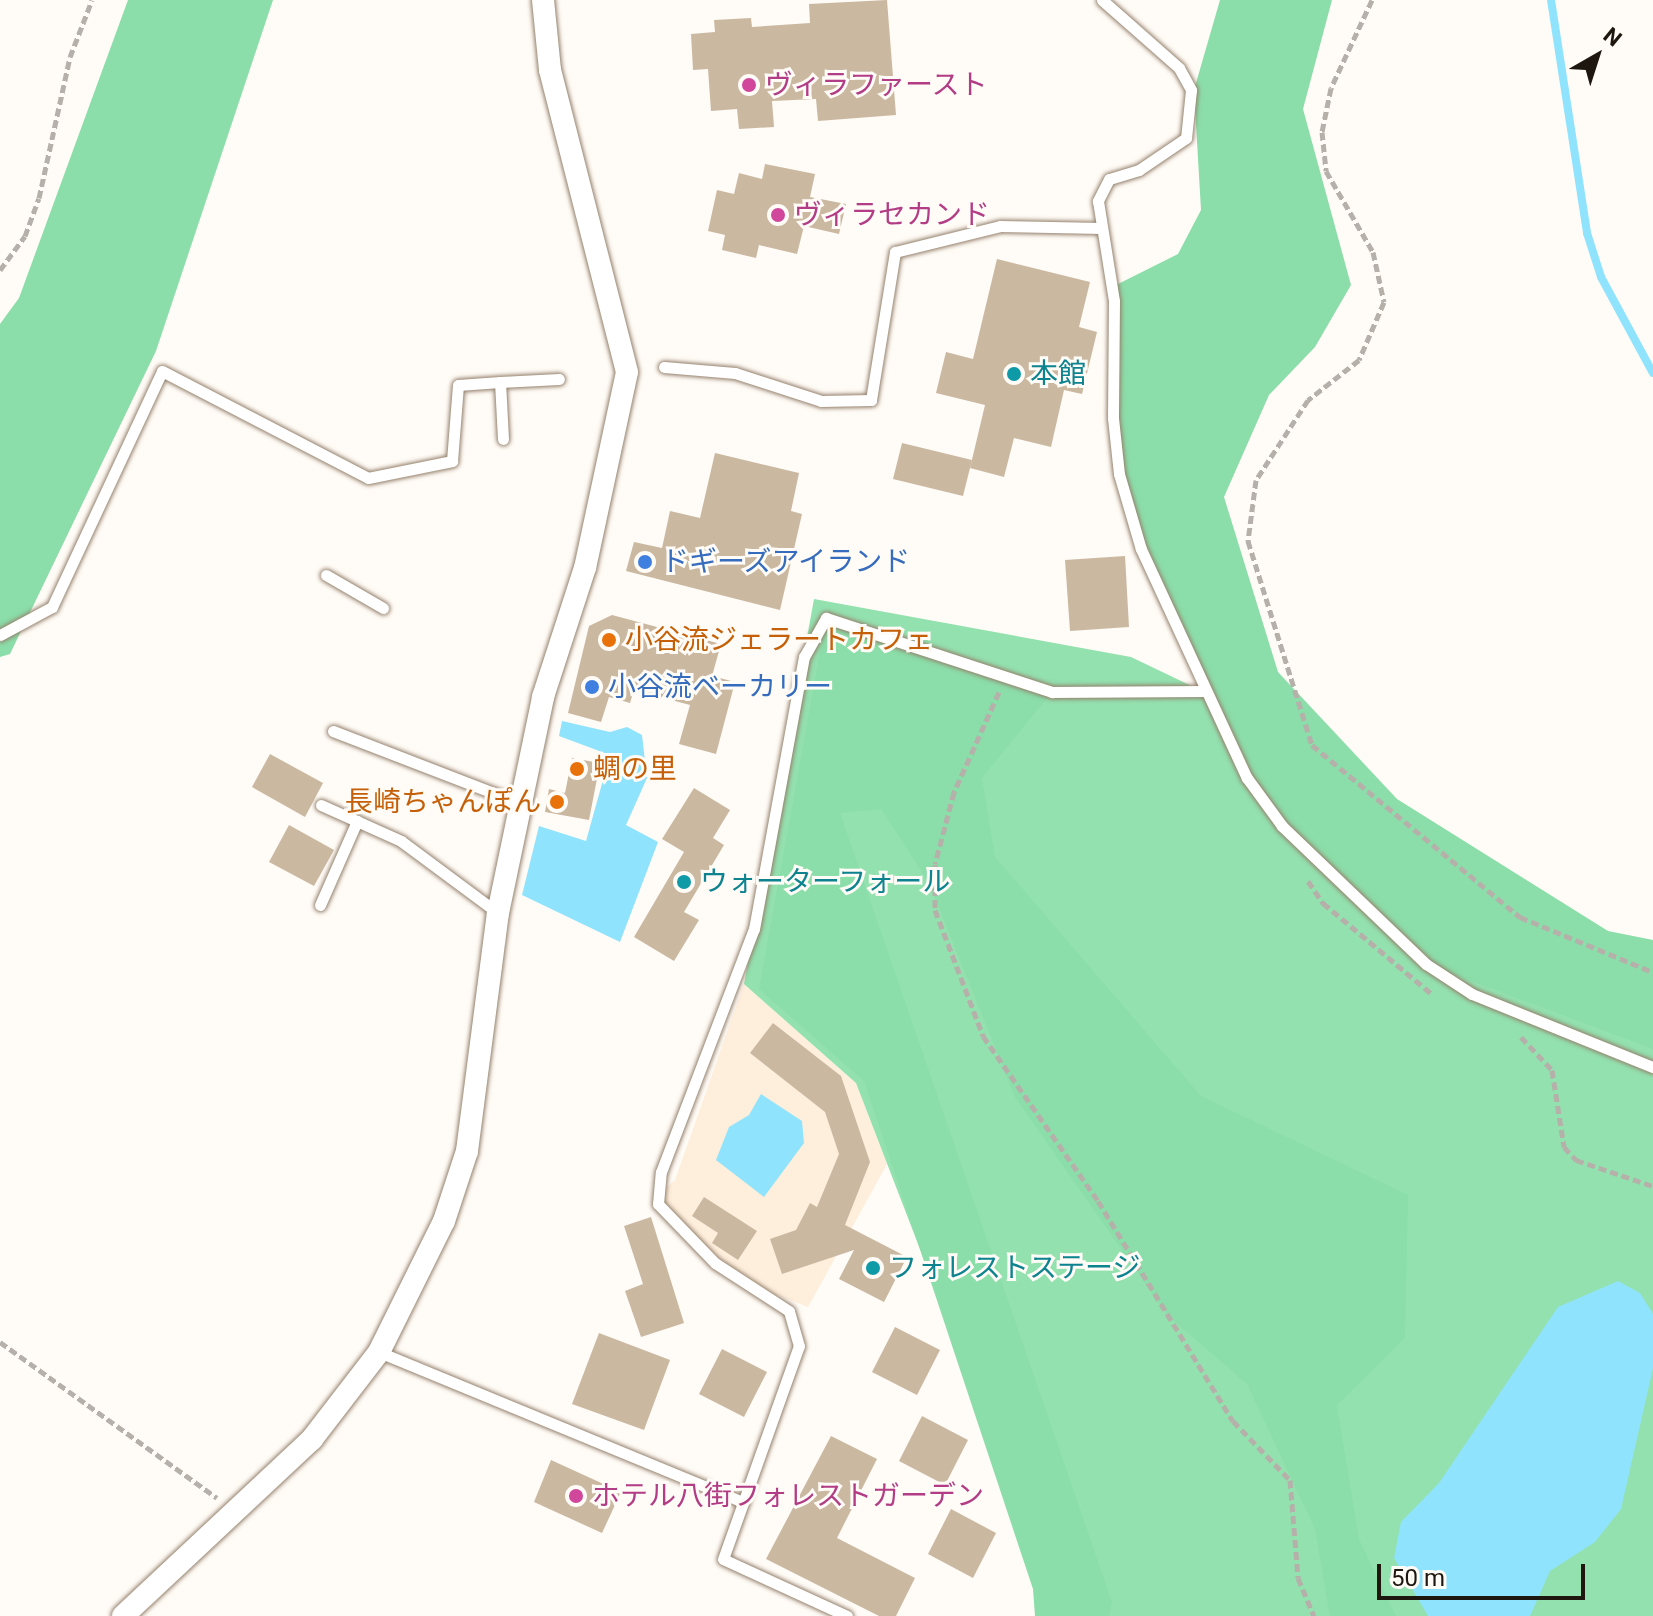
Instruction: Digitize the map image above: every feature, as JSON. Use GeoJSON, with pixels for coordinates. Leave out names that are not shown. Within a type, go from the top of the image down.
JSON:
{"type":"FeatureCollection","features":[{"type":"Feature","properties":{"kind":"street"},"geometry":{"type":"LineString","coordinates":[[123,1616],[238,1513],[312,1439],[379,1352],[444,1221],[467,1151],[498,913],[543,697],[585,568],[627,372],[550,70],[543,0]]}},
{"type":"Feature","properties":{"kind":"lane"},"geometry":{"type":"LineString","coordinates":[[1102,0],[1179,68],[1191,90],[1186,138],[1139,170],[1109,179],[1098,201],[1114,301],[1119,474],[1141,549],[1202,691],[1247,778],[1282,826],[1426,964],[1472,994],[1653,1067]]}},
{"type":"Feature","properties":{"kind":"lane"},"geometry":{"type":"LineString","coordinates":[[664,367],[735,373],[821,401],[871,400],[895,252],[1000,226],[1102,228]]}},
{"type":"Feature","properties":{"kind":"lane"},"geometry":{"type":"LineString","coordinates":[[0,635],[52,607],[162,371],[368,478],[452,461],[458,385],[559,379]]}},
{"type":"Feature","properties":{"kind":"lane"},"geometry":{"type":"LineString","coordinates":[[500,382],[503,439]]}},
{"type":"Feature","properties":{"kind":"lane"},"geometry":{"type":"LineString","coordinates":[[326,575],[383,608]]}},
{"type":"Feature","properties":{"kind":"lane"},"geometry":{"type":"LineString","coordinates":[[847,1616],[723,1559],[799,1346],[789,1311],[715,1263],[658,1204],[661,1172],[754,929],[804,657],[826,618],[1052,692],[1202,691]]}},
{"type":"Feature","properties":{"kind":"lane"},"geometry":{"type":"LineString","coordinates":[[333,731],[522,804]]}},
{"type":"Feature","properties":{"kind":"lane"},"geometry":{"type":"LineString","coordinates":[[321,805],[401,841],[498,913]]}},
{"type":"Feature","properties":{"kind":"lane"},"geometry":{"type":"LineString","coordinates":[[320,905],[357,821]]}},
{"type":"Feature","properties":{"kind":"lane"},"geometry":{"type":"LineString","coordinates":[[379,1352],[743,1502]]}},
{"type":"Feature","properties":{"kind":"path"},"geometry":{"type":"LineString","coordinates":[[0,270],[25,236],[39,198],[70,57],[92,0]]}},
{"type":"Feature","properties":{"kind":"path"},"geometry":{"type":"LineString","coordinates":[[1372,0],[1331,88],[1322,132],[1326,171],[1373,252],[1384,302],[1359,360],[1308,400],[1263,467],[1248,541],[1312,745],[1520,917],[1653,972]]}},
{"type":"Feature","properties":{"kind":"path"},"geometry":{"type":"LineString","coordinates":[[1006,677],[954,792],[935,864],[935,910],[983,1036],[1098,1201],[1233,1421],[1290,1480],[1298,1578],[1314,1616]]}},
{"type":"Feature","properties":{"kind":"path"},"geometry":{"type":"LineString","coordinates":[[0,1342],[238,1513]]}},
{"type":"Feature","properties":{"kind":"shaded area"},"geometry":{"type":"Polygon","coordinates":[[[744,984],[856,1083],[887,1164],[808,1307],[727,1276],[657,1195],[675,1180],[744,984]]]}},
{"type":"Feature","properties":{"kind":"green space"},"geometry":{"type":"Polygon","coordinates":[[[128,0],[273,0],[156,351],[10,654],[0,657],[0,324],[19,298],[128,0]]]}},
{"type":"Feature","properties":{"kind":"green space"},"geometry":{"type":"Polygon","coordinates":[[[1220,0],[1332,0],[1303,109],[1351,285],[1315,347],[1269,395],[1224,497],[1278,672],[1397,799],[1608,931],[1653,940],[1653,1049],[1426,964],[1260,804],[1148,573],[1113,455],[1114,286],[1178,254],[1201,210],[1194,90],[1220,0]]]}},
{"type":"Feature","properties":{"kind":"green space"},"geometry":{"type":"Polygon","coordinates":[[[814,599],[1131,657],[1202,691],[1653,986],[1653,1616],[1050,1616],[1054,1597],[856,1083],[744,984],[814,599]]]}},
{"type":"Feature","properties":{"kind":"green space"},"geometry":{"type":"Polygon","coordinates":[[[826,618],[1052,692],[982,778],[995,857],[1201,1096],[1408,1195],[1405,1338],[1337,1405],[1359,1539],[1396,1616],[1330,1616],[1315,1529],[1247,1384],[1168,1316],[1015,1097],[929,883],[881,809],[840,813],[1112,1602],[1109,1616],[1035,1616],[1033,1589],[864,1081],[759,989],[826,618]]]}},
{"type":"Feature","properties":{"kind":"water"},"geometry":{"type":"Polygon","coordinates":[[[562,721],[610,732],[627,727],[642,735],[647,778],[626,825],[658,842],[620,942],[522,895],[539,826],[586,841],[610,755],[559,736],[562,721]]]}},
{"type":"Feature","properties":{"kind":"water"},"geometry":{"type":"Polygon","coordinates":[[[761,1094],[802,1121],[804,1143],[764,1197],[716,1160],[729,1127],[749,1115],[761,1094]]]}},
{"type":"Feature","properties":{"kind":"water"},"geometry":{"type":"Polygon","coordinates":[[[1618,1281],[1640,1293],[1653,1314],[1653,1368],[1621,1509],[1595,1542],[1550,1571],[1530,1616],[1428,1616],[1394,1558],[1401,1522],[1439,1483],[1558,1307],[1618,1281]]]}},
{"type":"Feature","properties":{"kind":"building"},"geometry":{"type":"Polygon","coordinates":[[[887,0],[896,115],[818,121],[816,99],[772,101],[774,127],[739,129],[737,109],[711,111],[708,69],[693,70],[691,34],[715,32],[714,20],[751,18],[752,27],[810,23],[809,4],[887,0]]]}},
{"type":"Feature","properties":{"kind":"building","name":"ヴィラセカンド"},"geometry":{"type":"Polygon","coordinates":[[[765,164],[815,174],[810,197],[846,204],[839,234],[804,226],[797,254],[759,245],[756,258],[722,250],[725,235],[708,231],[717,190],[734,194],[739,173],[762,179],[765,164]]]}},
{"type":"Feature","properties":{"kind":"building","name":"本館"},"geometry":{"type":"Polygon","coordinates":[[[997,259],[1090,282],[1079,327],[1097,332],[1082,394],[1064,390],[1051,447],[1014,438],[1004,477],[970,468],[985,405],[936,393],[946,352],[973,359],[997,259]]]}},
{"type":"Feature","properties":{"kind":"building"},"geometry":{"type":"Polygon","coordinates":[[[902,443],[972,460],[963,496],[893,479],[902,443]]]}},
{"type":"Feature","properties":{"kind":"building"},"geometry":{"type":"Polygon","coordinates":[[[715,453],[799,473],[791,511],[802,514],[780,610],[626,571],[634,542],[662,548],[670,511],[700,518],[715,453]]]}},
{"type":"Feature","properties":{"kind":"building"},"geometry":{"type":"Polygon","coordinates":[[[1125,556],[1129,627],[1070,631],[1065,560],[1125,556]]]}},
{"type":"Feature","properties":{"kind":"building"},"geometry":{"type":"Polygon","coordinates":[[[612,615],[721,644],[712,676],[735,682],[716,754],[679,744],[690,705],[634,690],[630,703],[609,697],[601,722],[568,713],[589,626],[612,615]]]}},
{"type":"Feature","properties":{"kind":"building"},"geometry":{"type":"Polygon","coordinates":[[[270,754],[323,783],[305,817],[252,787],[270,754]]]}},
{"type":"Feature","properties":{"kind":"building"},"geometry":{"type":"Polygon","coordinates":[[[572,758],[600,763],[589,820],[545,812],[549,789],[565,793],[572,758]]]}},
{"type":"Feature","properties":{"kind":"building","name":"ウォーターフォール"},"geometry":{"type":"Polygon","coordinates":[[[694,788],[730,810],[713,838],[724,845],[684,912],[699,920],[674,961],[634,937],[684,852],[662,839],[694,788]]]}},
{"type":"Feature","properties":{"kind":"building"},"geometry":{"type":"Polygon","coordinates":[[[289,825],[334,850],[314,886],[269,862],[289,825]]]}},
{"type":"Feature","properties":{"kind":"building"},"geometry":{"type":"Polygon","coordinates":[[[773,1023],[841,1076],[870,1162],[845,1225],[907,1257],[884,1302],[839,1279],[854,1250],[782,1274],[770,1239],[796,1230],[810,1203],[817,1207],[839,1154],[825,1112],[750,1053],[773,1023]]]}},
{"type":"Feature","properties":{"kind":"building"},"geometry":{"type":"Polygon","coordinates":[[[704,1197],[757,1231],[738,1260],[712,1243],[718,1233],[692,1216],[704,1197]]]}},
{"type":"Feature","properties":{"kind":"building"},"geometry":{"type":"Polygon","coordinates":[[[651,1217],[684,1323],[641,1337],[625,1291],[643,1284],[624,1226],[651,1217]]]}},
{"type":"Feature","properties":{"kind":"building","name":"フォレストステージ"},"geometry":{"type":"Polygon","coordinates":[[[895,1327],[940,1350],[917,1395],[872,1372],[895,1327]]]}},
{"type":"Feature","properties":{"kind":"building"},"geometry":{"type":"Polygon","coordinates":[[[599,1333],[670,1360],[644,1430],[572,1404],[599,1333]]]}},
{"type":"Feature","properties":{"kind":"building"},"geometry":{"type":"Polygon","coordinates":[[[722,1349],[767,1372],[744,1417],[699,1394],[722,1349]]]}},
{"type":"Feature","properties":{"kind":"building"},"geometry":{"type":"Polygon","coordinates":[[[922,1416],[968,1440],[945,1485],[899,1461],[922,1416]]]}},
{"type":"Feature","properties":{"kind":"building"},"geometry":{"type":"Polygon","coordinates":[[[831,1436],[877,1459],[837,1538],[915,1578],[896,1616],[879,1616],[766,1559],[831,1436]]]}},
{"type":"Feature","properties":{"kind":"building"},"geometry":{"type":"Polygon","coordinates":[[[551,1460],[621,1492],[602,1533],[534,1502],[551,1460]]]}},
{"type":"Feature","properties":{"kind":"building"},"geometry":{"type":"Polygon","coordinates":[[[951,1509],[996,1533],[973,1578],[928,1554],[951,1509]]]}},
{"type":"Feature","properties":{"kind":"waterway"},"geometry":{"type":"LineString","coordinates":[[1551,0],[1587,233],[1601,277],[1653,373]]}},
{"type":"Feature","properties":{"kind":"place","name":"ヴィラファースト"},"geometry":{"type":"Point","coordinates":[749,85]}},
{"type":"Feature","properties":{"kind":"place","name":"ヴィラセカンド"},"geometry":{"type":"Point","coordinates":[778,215]}},
{"type":"Feature","properties":{"kind":"place","name":"本館"},"geometry":{"type":"Point","coordinates":[1014,374]}},
{"type":"Feature","properties":{"kind":"place","name":"ドギーズアイランド"},"geometry":{"type":"Point","coordinates":[645,562]}},
{"type":"Feature","properties":{"kind":"place","name":"小谷流ジェラートカフェ"},"geometry":{"type":"Point","coordinates":[609,640]}},
{"type":"Feature","properties":{"kind":"place","name":"小谷流ベーカリー"},"geometry":{"type":"Point","coordinates":[592,687]}},
{"type":"Feature","properties":{"kind":"place","name":"蜩の里"},"geometry":{"type":"Point","coordinates":[577,769]}},
{"type":"Feature","properties":{"kind":"place","name":"長崎ちゃんぽん"},"geometry":{"type":"Point","coordinates":[557,802]}},
{"type":"Feature","properties":{"kind":"place","name":"ウォーターフォール"},"geometry":{"type":"Point","coordinates":[684,882]}},
{"type":"Feature","properties":{"kind":"place","name":"フォレストステージ"},"geometry":{"type":"Point","coordinates":[873,1268]}},
{"type":"Feature","properties":{"kind":"place","name":"ホテル八街フォレストガーデン"},"geometry":{"type":"Point","coordinates":[576,1496]}}]}
